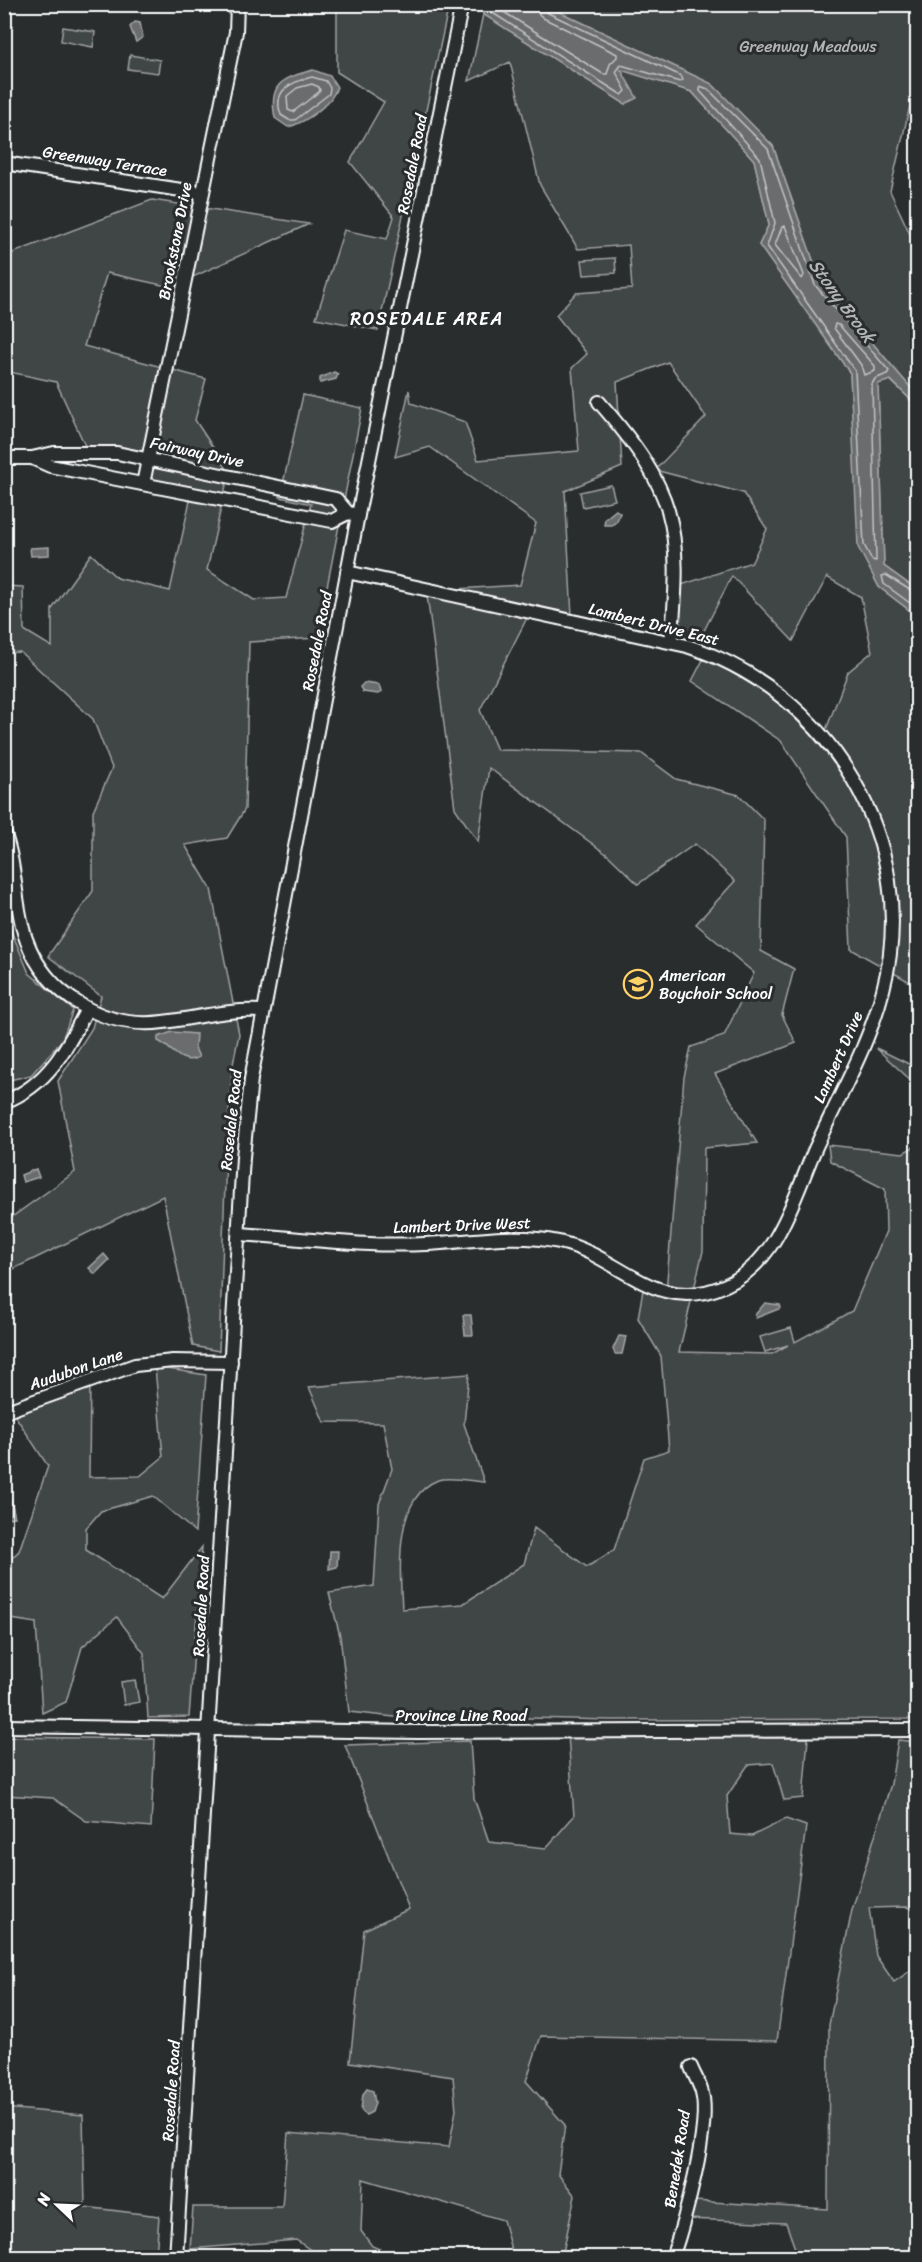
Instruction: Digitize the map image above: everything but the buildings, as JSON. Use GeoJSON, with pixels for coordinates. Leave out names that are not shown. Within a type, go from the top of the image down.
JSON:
{"type":"FeatureCollection","features":[{"type":"Feature","properties":{"kind":"street","name":"Brookstone Drive"},"geometry":{"type":"LineString","coordinates":[[142,484],[236,32],[237,4]]}},
{"type":"Feature","properties":{"kind":"street","name":"Rosedale Road"},"geometry":{"type":"LineString","coordinates":[[176,2258],[247,1108],[262,1011],[347,572],[353,514],[462,7]]}},
{"type":"Feature","properties":{"kind":"street","name":"Greenway Terrace"},"geometry":{"type":"LineString","coordinates":[[4,163],[201,193]]}},
{"type":"Feature","properties":{"kind":"street"},"geometry":{"type":"LineString","coordinates":[[599,402],[648,464],[671,518],[677,571],[670,642]]}},
{"type":"Feature","properties":{"kind":"street","name":"Fairway Drive"},"geometry":{"type":"LineString","coordinates":[[4,458],[32,458],[46,453],[97,452],[148,458],[336,499],[353,514]]}},
{"type":"Feature","properties":{"kind":"street","name":"Fairway Drive"},"geometry":{"type":"LineString","coordinates":[[32,458],[50,466],[332,521],[353,514]]}},
{"type":"Feature","properties":{"kind":"street","name":"Lambert Drive East"},"geometry":{"type":"LineString","coordinates":[[347,572],[670,642],[708,652],[748,671],[785,697],[822,734],[848,771],[867,808],[885,863],[891,899]]}},
{"type":"Feature","properties":{"kind":"street"},"geometry":{"type":"LineString","coordinates":[[6,839],[21,924],[34,958],[56,986],[87,1009],[112,1019],[145,1023],[223,1011],[262,1011]]}},
{"type":"Feature","properties":{"kind":"street","name":"Lambert Drive"},"geometry":{"type":"LineString","coordinates":[[783,1220],[875,1016],[889,962],[891,899]]}},
{"type":"Feature","properties":{"kind":"street"},"geometry":{"type":"LineString","coordinates":[[4,1102],[22,1094],[51,1070],[68,1046],[87,1009]]}},
{"type":"Feature","properties":{"kind":"street","name":"Lambert Drive West"},"geometry":{"type":"LineString","coordinates":[[239,1234],[402,1244],[503,1237],[555,1241],[589,1251],[650,1287],[679,1294],[695,1293],[724,1286],[749,1271],[769,1249],[783,1220]]}},
{"type":"Feature","properties":{"kind":"street","name":"Audubon Lane"},"geometry":{"type":"LineString","coordinates":[[4,1412],[135,1365],[173,1361],[231,1362]]}},
{"type":"Feature","properties":{"kind":"street","name":"Province Line Road"},"geometry":{"type":"LineString","coordinates":[[4,1726],[418,1732],[918,1730]]}},
{"type":"Feature","properties":{"kind":"street","name":"Benedek Road"},"geometry":{"type":"LineString","coordinates":[[672,2258],[692,2186],[703,2115],[703,2094],[691,2067]]}},
{"type":"Feature","properties":{"kind":"green space"},"geometry":{"type":"Polygon","coordinates":[[[337,5],[449,5],[378,330],[316,318],[344,230],[387,239],[394,217],[350,162],[384,102],[337,72],[337,5]]]}},
{"type":"Feature","properties":{"kind":"green space","name":"Greenway Meadows"},"geometry":{"type":"Polygon","coordinates":[[[545,5],[917,5],[917,76],[890,191],[917,249],[917,395],[821,283],[773,146],[712,84],[545,5]]]}},
{"type":"Feature","properties":{"kind":"green space"},"geometry":{"type":"Polygon","coordinates":[[[483,14],[625,104],[620,69],[692,92],[754,160],[769,224],[759,245],[850,373],[859,547],[879,587],[917,616],[917,986],[851,949],[846,837],[781,741],[692,681],[705,656],[826,730],[848,672],[872,652],[861,597],[827,577],[793,641],[732,576],[693,652],[671,644],[681,585],[752,562],[767,529],[743,493],[655,470],[706,417],[668,362],[617,382],[622,467],[565,491],[572,616],[532,608],[480,710],[497,750],[641,753],[676,779],[739,795],[764,820],[761,951],[794,969],[782,1015],[796,1043],[715,1074],[757,1143],[704,1148],[703,1251],[679,1352],[772,1354],[788,1345],[765,1352],[760,1337],[791,1328],[795,1342],[852,1311],[886,1231],[885,1189],[830,1161],[828,1145],[903,1153],[917,1145],[917,1719],[610,1720],[489,1717],[431,1721],[349,1712],[340,1636],[329,1593],[374,1586],[379,1504],[392,1469],[383,1423],[324,1422],[309,1387],[469,1374],[464,1424],[484,1482],[438,1480],[423,1489],[413,1502],[406,1518],[402,1537],[400,1575],[402,1609],[463,1604],[524,1564],[534,1528],[587,1567],[614,1550],[644,1458],[669,1450],[661,1356],[638,1318],[644,1284],[666,1292],[684,1077],[691,1047],[724,1036],[754,973],[696,924],[735,881],[695,844],[638,884],[609,856],[489,768],[478,842],[455,808],[426,587],[457,589],[520,585],[536,523],[430,447],[395,457],[409,390],[411,403],[465,422],[478,460],[579,451],[572,368],[587,354],[556,315],[576,293],[632,289],[629,245],[578,249],[540,185],[510,62],[469,81],[483,14]]]}},
{"type":"Feature","properties":{"kind":"green space"},"geometry":{"type":"Polygon","coordinates":[[[63,27],[95,32],[93,47],[61,41],[63,27]]]}},
{"type":"Feature","properties":{"kind":"green space"},"geometry":{"type":"Polygon","coordinates":[[[130,55],[160,60],[158,73],[128,69],[130,55]]]}},
{"type":"Feature","properties":{"kind":"green space"},"geometry":{"type":"Polygon","coordinates":[[[152,200],[309,224],[171,287],[107,273],[84,346],[206,379],[195,420],[229,472],[207,570],[254,600],[286,598],[311,504],[280,497],[303,395],[362,408],[317,638],[249,642],[245,809],[227,838],[185,845],[211,889],[239,1034],[232,1069],[226,1156],[219,1351],[193,1346],[163,1196],[5,1273],[5,1222],[75,1172],[58,1081],[92,1028],[101,996],[48,956],[93,891],[93,811],[112,768],[93,719],[20,652],[5,653],[5,586],[23,587],[24,630],[52,647],[52,609],[91,554],[117,578],[170,591],[191,496],[139,483],[145,455],[87,450],[56,382],[5,371],[5,256],[152,200]]]}},
{"type":"Feature","properties":{"kind":"green space"},"geometry":{"type":"Polygon","coordinates":[[[615,258],[616,273],[584,275],[582,260],[615,258]]]}},
{"type":"Feature","properties":{"kind":"green space"},"geometry":{"type":"Polygon","coordinates":[[[890,380],[917,406],[917,590],[884,566],[878,384],[890,380]]]}},
{"type":"Feature","properties":{"kind":"green space"},"geometry":{"type":"Polygon","coordinates":[[[611,485],[615,500],[583,507],[580,492],[611,485]]]}},
{"type":"Feature","properties":{"kind":"green space"},"geometry":{"type":"Polygon","coordinates":[[[10,928],[29,973],[73,1010],[62,1040],[31,1075],[5,1081],[4,930],[10,928]]]}},
{"type":"Feature","properties":{"kind":"green space"},"geometry":{"type":"Polygon","coordinates":[[[876,1048],[917,1068],[917,1086],[876,1048]]]}},
{"type":"Feature","properties":{"kind":"green space"},"geometry":{"type":"Polygon","coordinates":[[[155,1367],[206,1375],[195,1532],[153,1496],[101,1511],[86,1528],[86,1550],[162,1599],[202,1547],[189,1717],[148,1718],[144,1653],[117,1617],[82,1647],[66,1702],[42,1713],[36,1623],[5,1618],[4,1565],[19,1551],[48,1466],[14,1414],[90,1378],[89,1477],[140,1476],[163,1457],[155,1367]]]}},
{"type":"Feature","properties":{"kind":"green space"},"geometry":{"type":"Polygon","coordinates":[[[135,1680],[139,1702],[124,1705],[121,1682],[135,1680]]]}},
{"type":"Feature","properties":{"kind":"green space"},"geometry":{"type":"Polygon","coordinates":[[[568,1735],[808,1738],[803,1798],[784,1800],[773,1763],[748,1765],[727,1796],[730,1834],[752,1836],[786,1819],[806,1826],[777,2041],[541,2036],[526,2081],[565,2125],[558,2174],[575,2196],[562,2257],[513,2257],[503,2220],[363,2179],[361,2231],[372,2246],[399,2257],[321,2257],[296,2240],[190,2249],[193,2207],[282,2207],[288,2133],[449,2147],[456,2110],[453,2077],[350,2062],[364,1930],[409,1909],[345,1745],[470,1741],[474,1798],[489,1842],[546,1848],[574,1816],[568,1735]]]}},
{"type":"Feature","properties":{"kind":"green space"},"geometry":{"type":"Polygon","coordinates":[[[5,1737],[155,1739],[151,1827],[86,1821],[53,1798],[5,1795],[5,1737]]]}},
{"type":"Feature","properties":{"kind":"green space"},"geometry":{"type":"Polygon","coordinates":[[[898,1740],[917,1742],[917,1911],[907,1907],[869,1908],[876,1956],[894,1982],[917,1966],[917,2257],[798,2257],[786,2223],[688,2219],[693,2201],[828,2209],[829,2025],[852,1910],[891,1784],[898,1740]]]}},
{"type":"Feature","properties":{"kind":"green space"},"geometry":{"type":"Polygon","coordinates":[[[4,2108],[83,2115],[85,2207],[159,2216],[156,2257],[5,2257],[4,2108]]]}},
{"type":"Feature","properties":{"kind":"water"},"geometry":{"type":"Polygon","coordinates":[[[485,4],[545,5],[712,84],[773,146],[821,283],[917,395],[917,406],[891,380],[878,384],[884,566],[917,590],[917,616],[879,587],[858,547],[850,373],[759,245],[769,224],[754,160],[692,92],[621,70],[637,98],[625,104],[483,14],[485,4]]]}},
{"type":"Feature","properties":{"kind":"water"},"geometry":{"type":"Polygon","coordinates":[[[135,22],[140,23],[143,37],[136,42],[130,27],[135,22]]]}},
{"type":"Feature","properties":{"kind":"water"},"geometry":{"type":"Polygon","coordinates":[[[313,70],[330,76],[337,87],[330,100],[317,112],[288,127],[275,118],[273,107],[276,90],[280,84],[293,76],[313,70]]]}},
{"type":"Feature","properties":{"kind":"water"},"geometry":{"type":"Polygon","coordinates":[[[334,372],[338,374],[336,379],[320,383],[320,378],[334,372]]]}},
{"type":"Feature","properties":{"kind":"water"},"geometry":{"type":"Polygon","coordinates":[[[616,510],[620,513],[617,521],[612,525],[604,525],[605,519],[616,510]]]}},
{"type":"Feature","properties":{"kind":"water"},"geometry":{"type":"Polygon","coordinates":[[[49,547],[49,555],[31,556],[30,548],[49,547]]]}},
{"type":"Feature","properties":{"kind":"water"},"geometry":{"type":"Polygon","coordinates":[[[364,683],[379,685],[381,692],[378,694],[363,692],[360,687],[364,683]]]}},
{"type":"Feature","properties":{"kind":"water"},"geometry":{"type":"Polygon","coordinates":[[[172,1032],[196,1034],[195,1048],[199,1057],[187,1060],[158,1041],[158,1037],[172,1032]]]}},
{"type":"Feature","properties":{"kind":"water"},"geometry":{"type":"Polygon","coordinates":[[[36,1169],[39,1177],[23,1182],[21,1175],[36,1169]]]}},
{"type":"Feature","properties":{"kind":"water"},"geometry":{"type":"Polygon","coordinates":[[[104,1254],[109,1260],[95,1274],[89,1268],[104,1254]]]}},
{"type":"Feature","properties":{"kind":"water"},"geometry":{"type":"Polygon","coordinates":[[[765,1303],[780,1305],[781,1308],[756,1318],[755,1315],[765,1303]]]}},
{"type":"Feature","properties":{"kind":"water"},"geometry":{"type":"Polygon","coordinates":[[[463,1315],[471,1315],[473,1335],[465,1335],[463,1315]]]}},
{"type":"Feature","properties":{"kind":"water"},"geometry":{"type":"Polygon","coordinates":[[[619,1336],[626,1337],[622,1354],[615,1354],[613,1349],[619,1336]]]}},
{"type":"Feature","properties":{"kind":"water"},"geometry":{"type":"Polygon","coordinates":[[[11,1500],[15,1517],[7,1518],[5,1502],[11,1500]]]}},
{"type":"Feature","properties":{"kind":"water"},"geometry":{"type":"Polygon","coordinates":[[[330,1551],[338,1551],[337,1567],[329,1569],[330,1551]]]}},
{"type":"Feature","properties":{"kind":"water"},"geometry":{"type":"Polygon","coordinates":[[[367,2089],[373,2091],[375,2103],[372,2112],[366,2115],[361,2110],[363,2094],[367,2089]]]}},
{"type":"Feature","properties":{"kind":"place","name":"American Boychoir School"},"geometry":{"type":"Point","coordinates":[638,984]}},
{"type":"Feature","properties":{"kind":"district","name":"ROSEDALE AREA"},"geometry":{"type":"Point","coordinates":[427,319]}},
{"type":"Feature","properties":{"kind":"water label","name":"Stony Brook"},"geometry":{"type":"Point","coordinates":[842,301]}}]}
